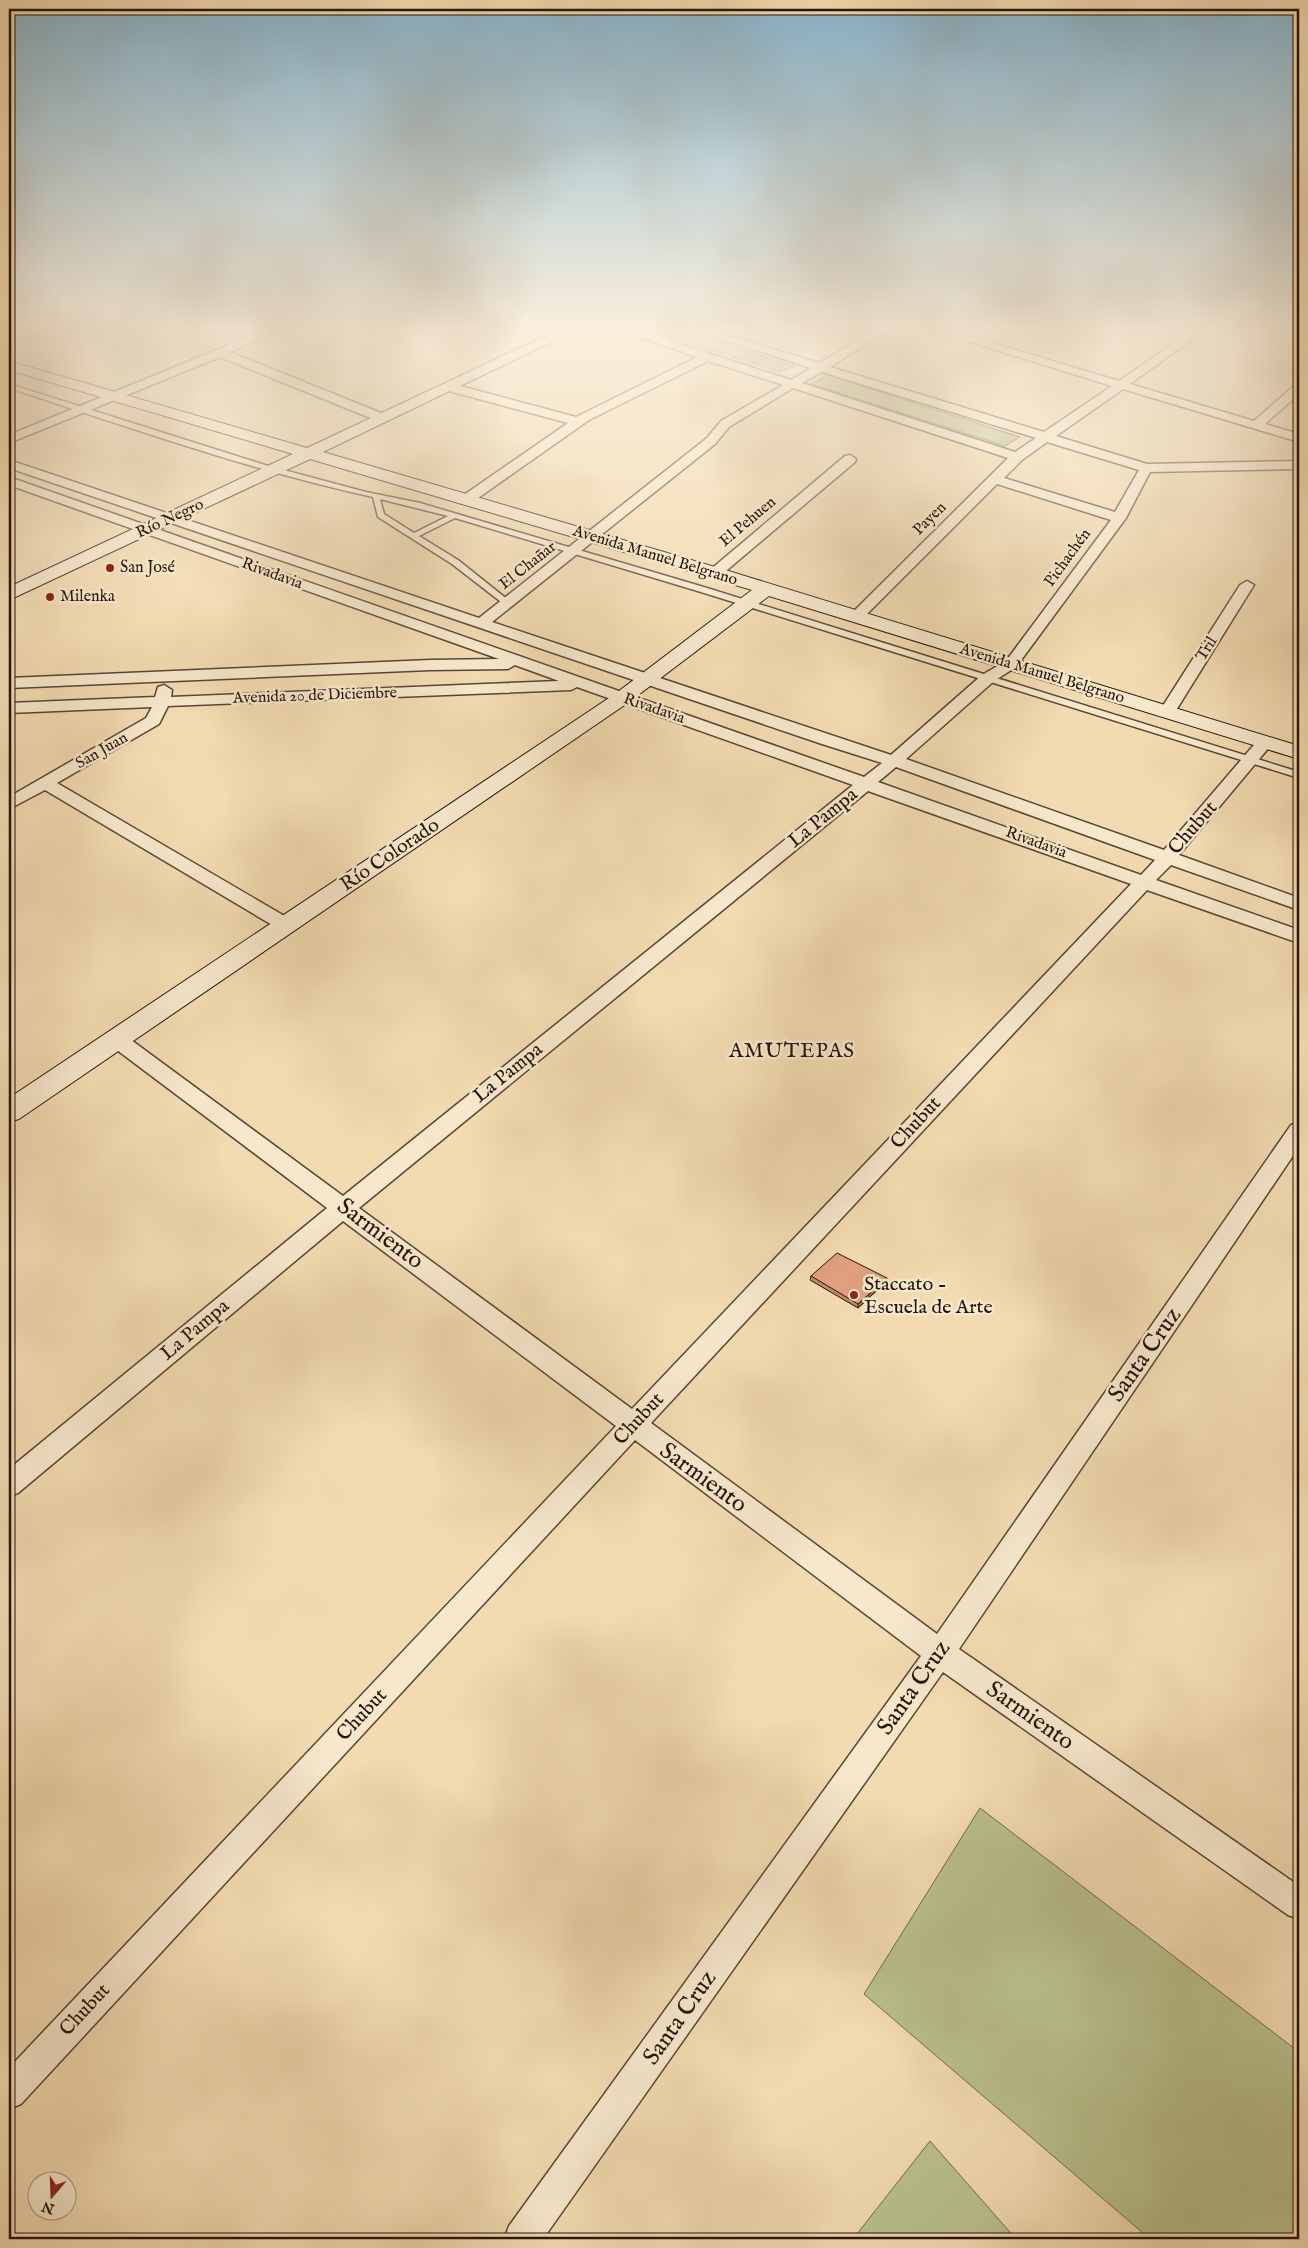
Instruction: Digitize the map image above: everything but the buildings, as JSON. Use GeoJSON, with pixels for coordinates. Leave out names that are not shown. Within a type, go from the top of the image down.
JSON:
{"type":"FeatureCollection","features":[{"type":"Feature","properties":{"kind":"street"},"geometry":{"type":"LineString","coordinates":[[9,439],[24,433]]}},
{"type":"Feature","properties":{"kind":"street","name":"Avenida Manuel Belgrano"},"geometry":{"type":"LineString","coordinates":[[239,433],[715,573],[764,590],[1299,753]]}},
{"type":"Feature","properties":{"kind":"street","name":"Río Negro"},"geometry":{"type":"LineString","coordinates":[[9,594],[352,433]]}},
{"type":"Feature","properties":{"kind":"street"},"geometry":{"type":"LineString","coordinates":[[466,500],[563,433]]}},
{"type":"Feature","properties":{"kind":"street","name":"El Chañar"},"geometry":{"type":"LineString","coordinates":[[481,624],[574,552],[711,441],[718,433]]}},
{"type":"Feature","properties":{"kind":"street"},"geometry":{"type":"LineString","coordinates":[[946,433],[1017,456]]}},
{"type":"Feature","properties":{"kind":"street"},"geometry":{"type":"LineString","coordinates":[[1034,433],[1146,468],[1299,465]]}},
{"type":"Feature","properties":{"kind":"street","name":"Payen"},"geometry":{"type":"LineString","coordinates":[[856,617],[1017,456],[1049,433]]}},
{"type":"Feature","properties":{"kind":"street"},"geometry":{"type":"LineString","coordinates":[[1282,433],[1299,438]]}},
{"type":"Feature","properties":{"kind":"street","name":"El Pehuen"},"geometry":{"type":"LineString","coordinates":[[715,573],[850,459]]}},
{"type":"Feature","properties":{"kind":"street","name":"Rivadavia"},"geometry":{"type":"LineString","coordinates":[[9,464],[591,661],[894,761],[1299,904]]}},
{"type":"Feature","properties":{"kind":"street","name":"Pichachén"},"geometry":{"type":"LineString","coordinates":[[1011,664],[1119,518],[1146,468]]}},
{"type":"Feature","properties":{"kind":"street"},"geometry":{"type":"LineString","coordinates":[[994,479],[1119,518]]}},
{"type":"Feature","properties":{"kind":"street","name":"Rivadavia"},"geometry":{"type":"LineString","coordinates":[[9,480],[1299,937]]}},
{"type":"Feature","properties":{"kind":"street","name":"Tril"},"geometry":{"type":"LineString","coordinates":[[1167,712],[1247,586]]}},
{"type":"Feature","properties":{"kind":"street","name":"Río Colorado"},"geometry":{"type":"LineString","coordinates":[[9,1112],[622,698],[764,590]]}},
{"type":"Feature","properties":{"kind":"street","name":"Avenida 20 de Diciembre"},"geometry":{"type":"LineString","coordinates":[[9,683],[430,665],[591,661]]}},
{"type":"Feature","properties":{"kind":"street","name":"La Pampa"},"geometry":{"type":"LineString","coordinates":[[9,1485],[344,1207],[894,761],[988,678],[1011,664]]}},
{"type":"Feature","properties":{"kind":"street","name":"Avenida 20 de Diciembre"},"geometry":{"type":"LineString","coordinates":[[9,708],[584,685],[607,679],[613,674],[613,668]]}},
{"type":"Feature","properties":{"kind":"street","name":"San Juan"},"geometry":{"type":"LineString","coordinates":[[9,804],[153,721],[162,702],[167,676]]}},
{"type":"Feature","properties":{"kind":"street","name":"Chubut"},"geometry":{"type":"LineString","coordinates":[[9,2092],[1167,858],[1266,742]]}},
{"type":"Feature","properties":{"kind":"street"},"geometry":{"type":"LineString","coordinates":[[46,784],[286,925]]}},
{"type":"Feature","properties":{"kind":"street","name":"Sarmiento"},"geometry":{"type":"LineString","coordinates":[[116,1039],[344,1207],[633,1426],[940,1652],[1299,1903]]}},
{"type":"Feature","properties":{"kind":"street","name":"Santa Cruz"},"geometry":{"type":"LineString","coordinates":[[522,2239],[940,1652],[1299,1131]]}},
{"type":"Feature","properties":{"kind":"lane"},"geometry":{"type":"LineString","coordinates":[[158,433],[376,497],[454,516],[745,603],[1299,775]]}},
{"type":"Feature","properties":{"kind":"lane"},"geometry":{"type":"LineString","coordinates":[[376,497],[381,515],[455,562],[508,603]]}},
{"type":"Feature","properties":{"kind":"lane"},"geometry":{"type":"LineString","coordinates":[[413,536],[454,516]]}},
{"type":"Feature","properties":{"kind":"green space"},"geometry":{"type":"Polygon","coordinates":[[[964,433],[1007,433],[1020,437],[1005,446],[964,433]]]}},
{"type":"Feature","properties":{"kind":"green space"},"geometry":{"type":"Polygon","coordinates":[[[980,1808],[1299,2052],[1299,2239],[1150,2239],[864,1994],[980,1808]]]}},
{"type":"Feature","properties":{"kind":"green space"},"geometry":{"type":"Polygon","coordinates":[[[930,2141],[1016,2239],[853,2239],[930,2141]]]}},
{"type":"Feature","properties":{"kind":"place","name":"San José"},"geometry":{"type":"Point","coordinates":[110,568]}},
{"type":"Feature","properties":{"kind":"place","name":"Milenka"},"geometry":{"type":"Point","coordinates":[50,597]}},
{"type":"Feature","properties":{"kind":"place","name":"Staccato - Escuela de Arte"},"geometry":{"type":"Point","coordinates":[854,1295]}},
{"type":"Feature","properties":{"kind":"district","name":"AMUTEPAS"},"geometry":{"type":"Point","coordinates":[792,1051]}}]}
